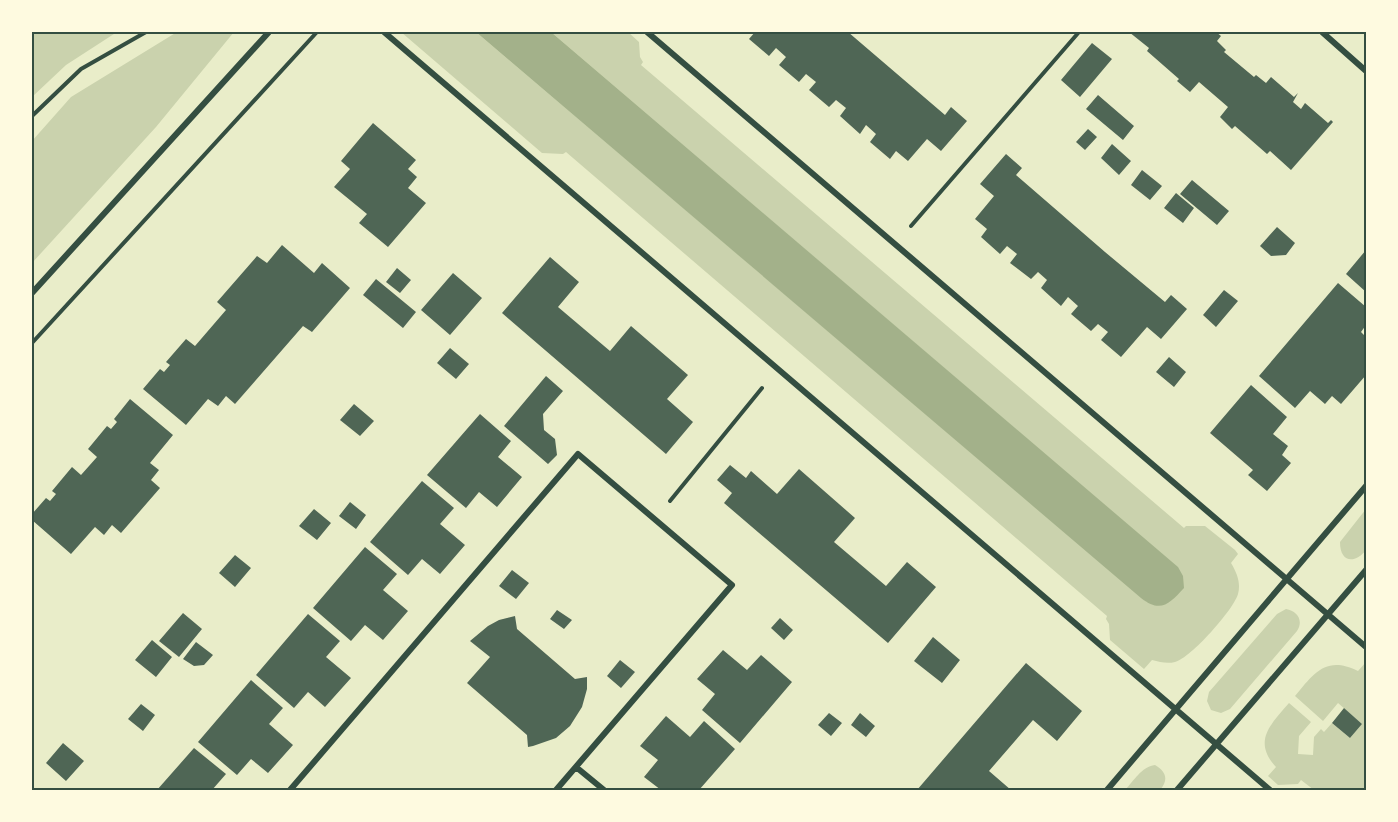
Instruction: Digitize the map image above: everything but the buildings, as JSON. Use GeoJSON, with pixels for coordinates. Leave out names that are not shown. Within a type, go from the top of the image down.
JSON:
{"type":"FeatureCollection","features":[{"type":"Feature","properties":{"kind":"street"},"geometry":{"type":"LineString","coordinates":[[32,293],[269,32]]}},
{"type":"Feature","properties":{"kind":"street"},"geometry":{"type":"LineString","coordinates":[[384,32],[1270,790]]}},
{"type":"Feature","properties":{"kind":"street"},"geometry":{"type":"LineString","coordinates":[[647,32],[897,243],[1366,647]]}},
{"type":"Feature","properties":{"kind":"street"},"geometry":{"type":"LineString","coordinates":[[1322,32],[1366,71]]}},
{"type":"Feature","properties":{"kind":"street"},"geometry":{"type":"LineString","coordinates":[[290,790],[578,454],[732,585],[556,790]]}},
{"type":"Feature","properties":{"kind":"street"},"geometry":{"type":"LineString","coordinates":[[1107,790],[1366,486]]}},
{"type":"Feature","properties":{"kind":"street"},"geometry":{"type":"LineString","coordinates":[[1177,790],[1366,570]]}},
{"type":"Feature","properties":{"kind":"street"},"geometry":{"type":"LineString","coordinates":[[576,767],[604,790]]}},
{"type":"Feature","properties":{"kind":"path"},"geometry":{"type":"LineString","coordinates":[[32,116],[81,69],[146,32]]}},
{"type":"Feature","properties":{"kind":"path"},"geometry":{"type":"LineString","coordinates":[[32,343],[317,32]]}},
{"type":"Feature","properties":{"kind":"path"},"geometry":{"type":"LineString","coordinates":[[897,243],[1079,32]]}},
{"type":"Feature","properties":{"kind":"path"},"geometry":{"type":"LineString","coordinates":[[655,520],[777,369]]}},
{"type":"Feature","properties":{"kind":"shaded area"},"geometry":{"type":"Polygon","coordinates":[[[32,32],[117,32],[66,65],[32,97],[32,32]]]}},
{"type":"Feature","properties":{"kind":"shaded area"},"geometry":{"type":"Polygon","coordinates":[[[177,32],[234,32],[156,127],[32,263],[32,141],[71,97],[177,32]]]}},
{"type":"Feature","properties":{"kind":"shaded area"},"geometry":{"type":"Polygon","coordinates":[[[401,32],[476,32],[1147,602],[1177,567],[551,32],[628,32],[639,42],[640,57],[643,62],[641,65],[1184,528],[1186,526],[1205,526],[1235,550],[1238,554],[1231,563],[1238,578],[1239,590],[1229,610],[1201,643],[1182,659],[1169,663],[1152,660],[1144,669],[1110,640],[1107,616],[566,152],[563,154],[542,153],[401,32]]]}},
{"type":"Feature","properties":{"kind":"shaded area"},"geometry":{"type":"Polygon","coordinates":[[[476,32],[551,32],[1178,567],[1183,576],[1184,588],[1165,605],[1154,605],[1141,598],[476,32]]]}},
{"type":"Feature","properties":{"kind":"shaded area"},"geometry":{"type":"Polygon","coordinates":[[[1366,509],[1366,550],[1357,558],[1349,559],[1343,554],[1340,542],[1366,509]]]}},
{"type":"Feature","properties":{"kind":"shaded area"},"geometry":{"type":"Polygon","coordinates":[[[1286,609],[1298,617],[1300,623],[1297,631],[1230,709],[1221,713],[1211,710],[1207,701],[1209,692],[1277,614],[1286,609]]]}},
{"type":"Feature","properties":{"kind":"shaded area"},"geometry":{"type":"Polygon","coordinates":[[[1366,662],[1365,790],[1314,790],[1301,780],[1298,784],[1278,785],[1268,776],[1276,767],[1265,749],[1267,733],[1276,718],[1289,703],[1311,722],[1299,736],[1298,754],[1313,755],[1314,737],[1321,729],[1324,732],[1332,723],[1350,738],[1362,724],[1338,703],[1323,721],[1295,696],[1308,680],[1322,669],[1337,665],[1358,671],[1366,662]]]}},
{"type":"Feature","properties":{"kind":"shaded area"},"geometry":{"type":"Polygon","coordinates":[[[1155,765],[1162,770],[1165,776],[1165,783],[1160,790],[1125,790],[1142,771],[1155,765]]]}}]}
